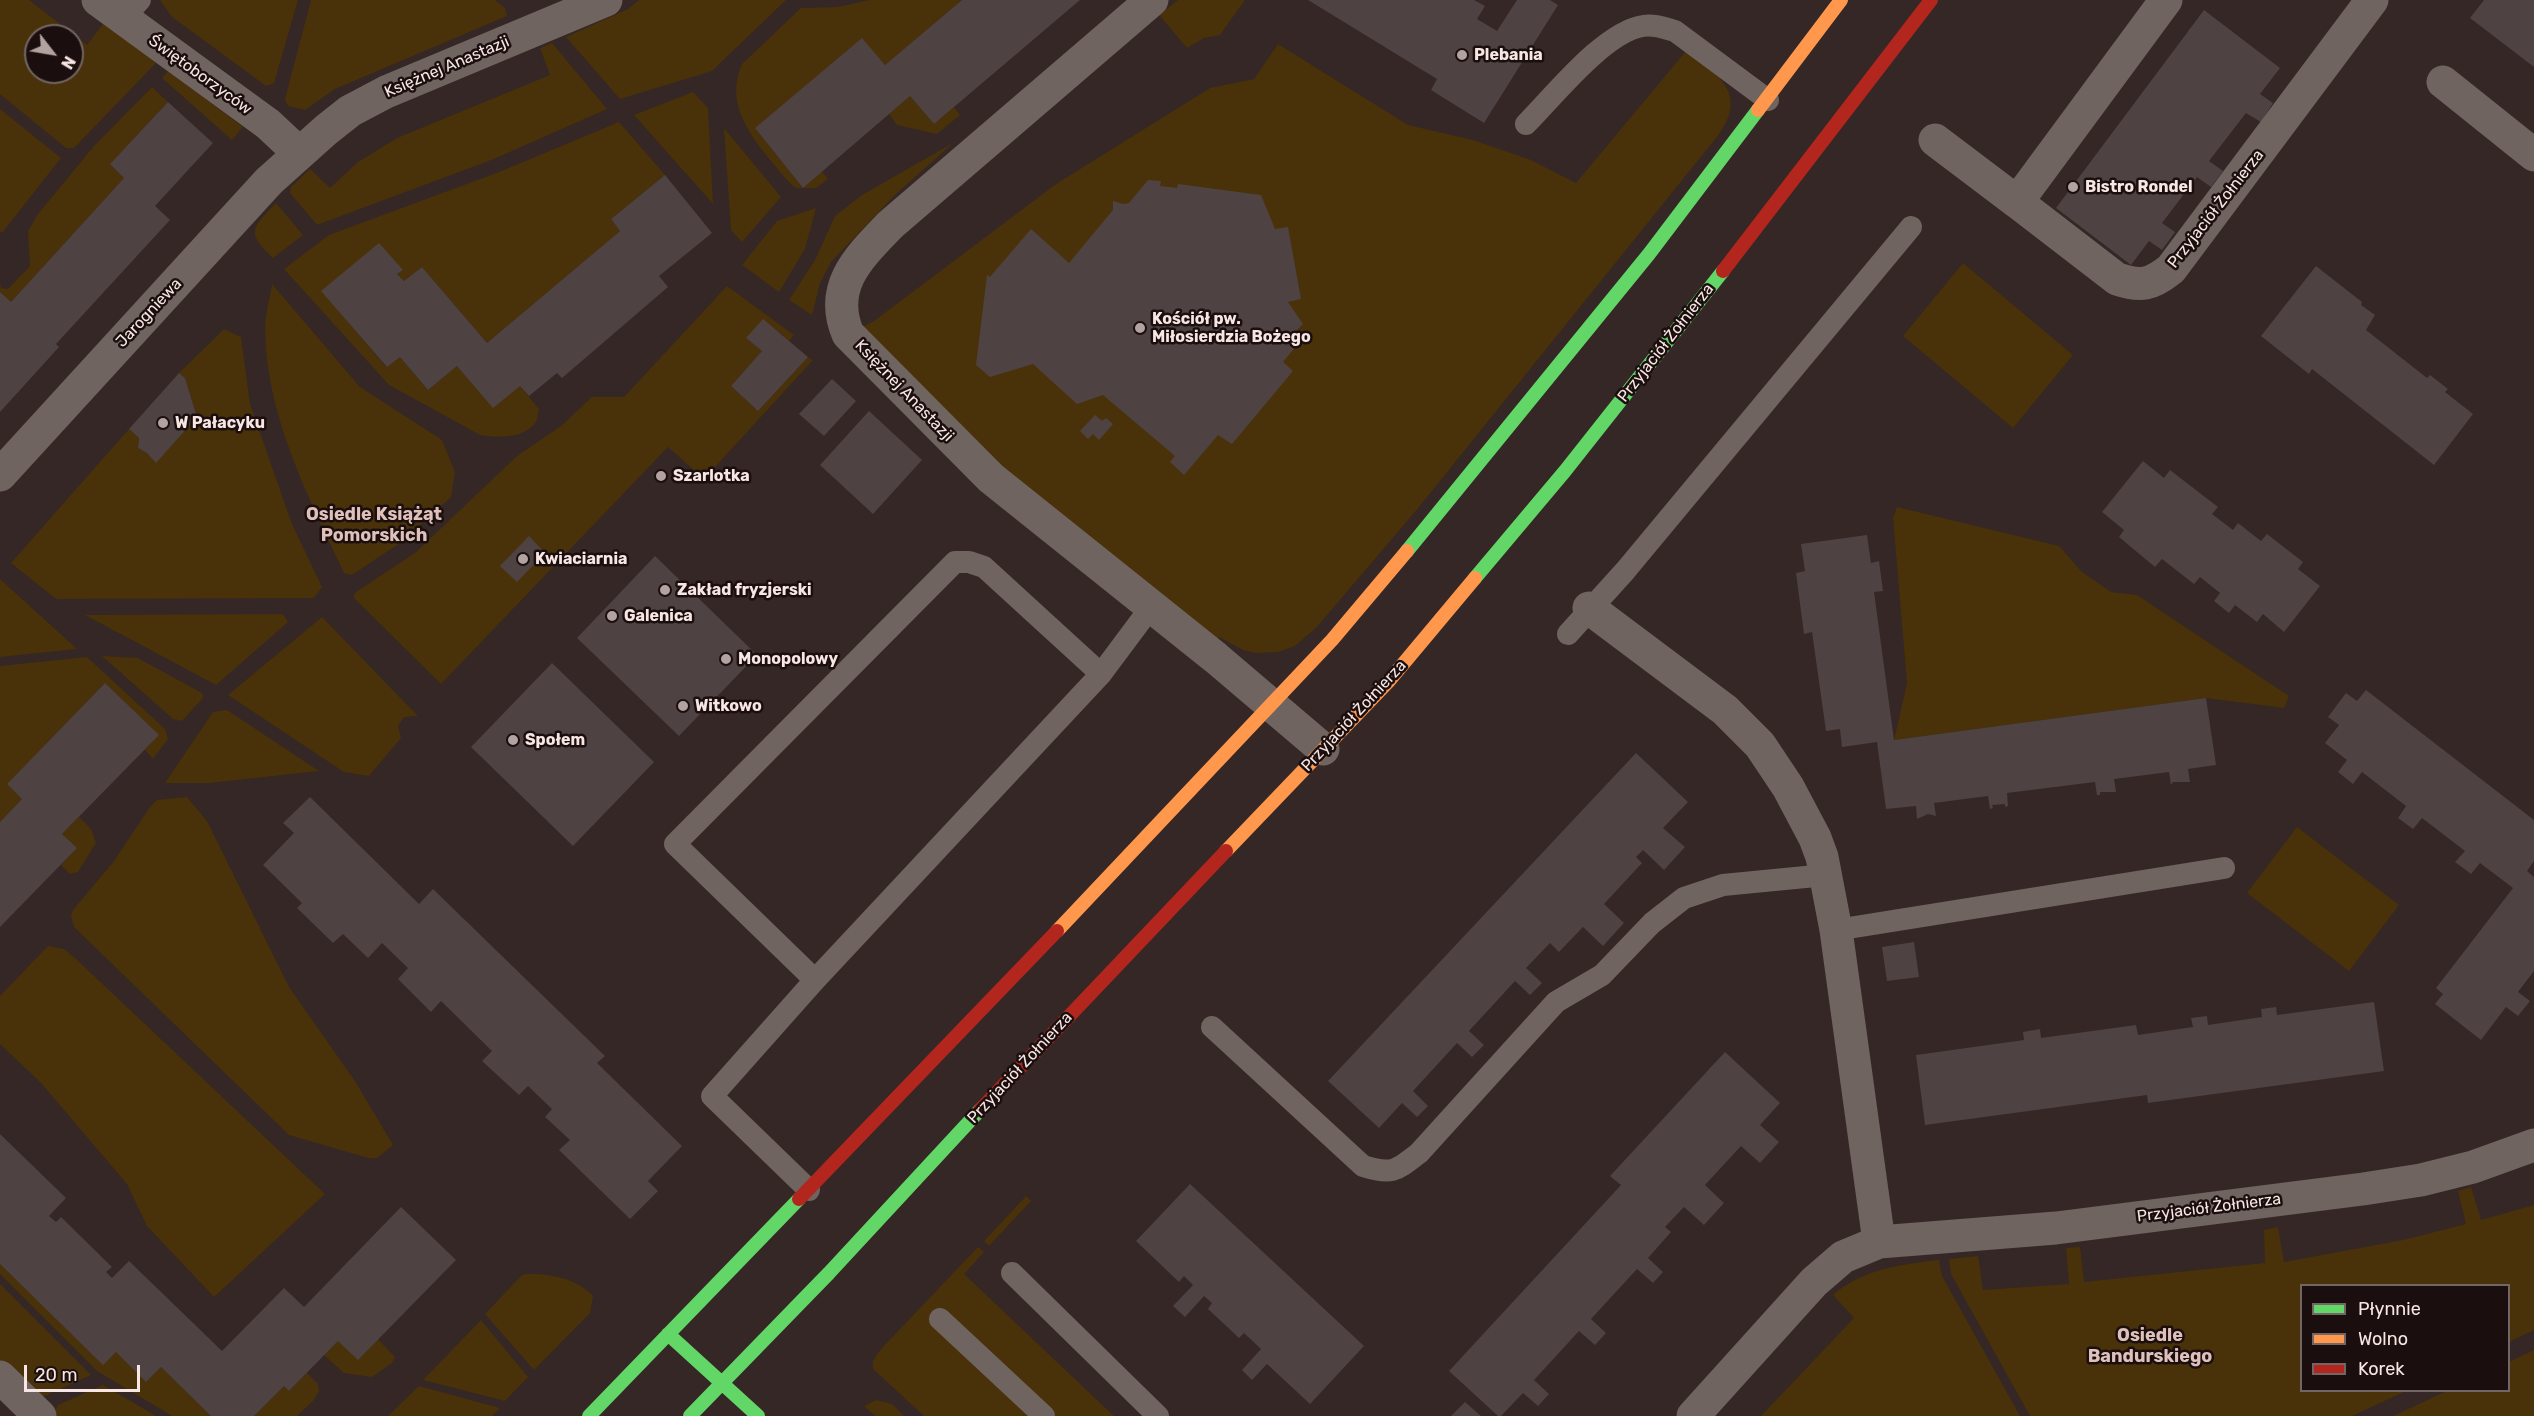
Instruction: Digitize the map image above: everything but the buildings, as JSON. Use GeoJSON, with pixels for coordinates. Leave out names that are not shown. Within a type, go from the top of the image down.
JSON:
{"type":"FeatureCollection","features":[{"type":"Feature","properties":{"kind":"street","name":"Księżnej Anastazji"},"geometry":{"type":"LineString","coordinates":[[299,153],[351,111],[386,92],[606,0]]}},
{"type":"Feature","properties":{"kind":"street","name":"Księżnej Anastazji"},"geometry":{"type":"LineString","coordinates":[[1152,0],[890,225],[866,250],[851,272],[841,295],[840,315],[848,334],[969,458],[1323,749]]}},
{"type":"Feature","properties":{"kind":"street"},"geometry":{"type":"LineString","coordinates":[[589,1416],[809,1190],[1332,640],[1410,549],[1649,254],[1768,100],[1841,0]]}},
{"type":"Feature","properties":{"kind":"street","name":"Przyjaciół Żołnierza"},"geometry":{"type":"LineString","coordinates":[[690,1416],[829,1273],[1008,1080],[1388,682],[1565,471],[1785,193],[1931,0]]}},
{"type":"Feature","properties":{"kind":"street"},"geometry":{"type":"LineString","coordinates":[[2017,202],[2166,0]]}},
{"type":"Feature","properties":{"kind":"street","name":"Przyjaciół Żołnierza"},"geometry":{"type":"LineString","coordinates":[[1935,140],[2117,279],[2135,284],[2156,281],[2171,269],[2372,0]]}},
{"type":"Feature","properties":{"kind":"street","name":"Świętoborzyców"},"geometry":{"type":"LineString","coordinates":[[120,6],[268,124],[299,153]]}},
{"type":"Feature","properties":{"kind":"street"},"geometry":{"type":"LineString","coordinates":[[2442,82],[2534,155]]}},
{"type":"Feature","properties":{"kind":"street","name":"Jarogniewa"},"geometry":{"type":"LineString","coordinates":[[0,475],[269,181],[299,153]]}},
{"type":"Feature","properties":{"kind":"street"},"geometry":{"type":"LineString","coordinates":[[1589,608],[1725,710],[1760,745],[1788,787],[1815,838],[1826,875],[1836,930],[1879,1242]]}},
{"type":"Feature","properties":{"kind":"street","name":"Przyjaciół Żołnierza"},"geometry":{"type":"LineString","coordinates":[[1693,1416],[1814,1282],[1843,1257],[1879,1242],[2056,1228],[2363,1189],[2421,1180],[2473,1167],[2534,1145]]}},
{"type":"Feature","properties":{"kind":"street"},"geometry":{"type":"LineString","coordinates":[[668,1334],[758,1416]]}},
{"type":"Feature","properties":{"kind":"street"},"geometry":{"type":"LineString","coordinates":[[0,1377],[40,1416]]}},
{"type":"Feature","properties":{"kind":"lane"},"geometry":{"type":"LineString","coordinates":[[1526,124],[1606,42],[1624,32],[1643,26],[1659,26],[1675,31],[1768,100]]}},
{"type":"Feature","properties":{"kind":"lane"},"geometry":{"type":"LineString","coordinates":[[1568,634],[1589,608],[1625,571],[1911,227]]}},
{"type":"Feature","properties":{"kind":"lane"},"geometry":{"type":"LineString","coordinates":[[815,980],[675,844],[955,562],[969,562],[984,567],[1101,674]]}},
{"type":"Feature","properties":{"kind":"lane"},"geometry":{"type":"LineString","coordinates":[[809,1190],[712,1096],[815,980],[1101,674],[1151,607]]}},
{"type":"Feature","properties":{"kind":"lane"},"geometry":{"type":"LineString","coordinates":[[1836,930],[2223,868]]}},
{"type":"Feature","properties":{"kind":"lane"},"geometry":{"type":"LineString","coordinates":[[1212,1027],[1363,1166],[1385,1173],[1399,1169],[1419,1153],[1556,1002],[1602,975],[1652,923],[1684,898],[1723,885],[1826,875]]}},
{"type":"Feature","properties":{"kind":"lane"},"geometry":{"type":"LineString","coordinates":[[1012,1273],[1158,1416]]}},
{"type":"Feature","properties":{"kind":"lane"},"geometry":{"type":"LineString","coordinates":[[940,1319],[1044,1416]]}},
{"type":"Feature","properties":{"kind":"shaded area"},"geometry":{"type":"Polygon","coordinates":[[[0,0],[29,0],[60,24],[24,24],[24,84],[84,84],[84,43],[87,45],[103,24],[157,62],[74,148],[66,148],[0,94],[0,0]]]}},
{"type":"Feature","properties":{"kind":"shaded area"},"geometry":{"type":"Polygon","coordinates":[[[160,0],[298,0],[274,83],[266,86],[172,17],[160,0]]]}},
{"type":"Feature","properties":{"kind":"shaded area"},"geometry":{"type":"Polygon","coordinates":[[[311,0],[495,0],[505,8],[507,16],[335,89],[305,110],[288,106],[285,99],[311,0]]]}},
{"type":"Feature","properties":{"kind":"shaded area"},"geometry":{"type":"Polygon","coordinates":[[[639,0],[786,0],[712,71],[620,99],[566,37],[628,9],[639,0]]]}},
{"type":"Feature","properties":{"kind":"shaded area"},"geometry":{"type":"Polygon","coordinates":[[[870,0],[962,0],[885,65],[862,39],[755,128],[803,188],[796,188],[786,179],[747,128],[736,91],[737,78],[742,64],[801,8],[837,7],[870,0]]]}},
{"type":"Feature","properties":{"kind":"shaded area"},"geometry":{"type":"Polygon","coordinates":[[[1178,0],[1245,0],[1220,35],[1204,38],[1187,48],[1159,15],[1178,0]]]}},
{"type":"Feature","properties":{"kind":"shaded area"},"geometry":{"type":"Polygon","coordinates":[[[552,43],[607,109],[494,159],[317,225],[290,193],[291,187],[310,169],[330,188],[358,162],[397,138],[550,75],[540,48],[552,43]]]}},
{"type":"Feature","properties":{"kind":"shaded area"},"geometry":{"type":"Polygon","coordinates":[[[1278,44],[1408,125],[1473,140],[1531,160],[1576,183],[1686,51],[1718,76],[1730,95],[1731,106],[1720,133],[1419,507],[1317,627],[1295,646],[1278,652],[1256,653],[1243,650],[1219,637],[1209,653],[848,334],[874,321],[1056,184],[1210,88],[1254,79],[1278,44]]]}},
{"type":"Feature","properties":{"kind":"shaded area"},"geometry":{"type":"Polygon","coordinates":[[[168,71],[243,127],[232,140],[162,78],[168,71]]]}},
{"type":"Feature","properties":{"kind":"shaded area"},"geometry":{"type":"Polygon","coordinates":[[[152,87],[168,102],[110,164],[124,178],[11,302],[0,292],[0,282],[1,288],[8,289],[30,266],[28,231],[38,214],[94,146],[152,87]]]}},
{"type":"Feature","properties":{"kind":"shaded area"},"geometry":{"type":"Polygon","coordinates":[[[693,92],[708,108],[713,204],[634,115],[693,92]]]}},
{"type":"Feature","properties":{"kind":"shaded area"},"geometry":{"type":"Polygon","coordinates":[[[910,96],[934,124],[954,107],[960,115],[937,134],[897,125],[889,114],[910,96]]]}},
{"type":"Feature","properties":{"kind":"shaded area"},"geometry":{"type":"Polygon","coordinates":[[[0,109],[61,158],[2,233],[0,231],[0,109]]]}},
{"type":"Feature","properties":{"kind":"shaded area"},"geometry":{"type":"Polygon","coordinates":[[[619,122],[665,175],[611,219],[620,231],[487,343],[422,267],[404,281],[397,274],[403,270],[322,291],[386,367],[400,357],[428,390],[457,366],[520,386],[539,409],[536,422],[524,432],[502,437],[480,435],[389,385],[284,269],[329,235],[499,172],[619,122]]]}},
{"type":"Feature","properties":{"kind":"shaded area"},"geometry":{"type":"Polygon","coordinates":[[[724,128],[781,197],[742,242],[731,230],[724,128]]]}},
{"type":"Feature","properties":{"kind":"shaded area"},"geometry":{"type":"Polygon","coordinates":[[[953,143],[895,195],[831,262],[820,283],[812,315],[789,300],[815,260],[835,216],[862,195],[953,143]]]}},
{"type":"Feature","properties":{"kind":"shaded area"},"geometry":{"type":"Polygon","coordinates":[[[822,171],[828,179],[816,188],[803,188],[822,171]]]}},
{"type":"Feature","properties":{"kind":"shaded area"},"geometry":{"type":"Polygon","coordinates":[[[276,203],[303,235],[273,258],[258,242],[255,230],[261,218],[276,203]]]}},
{"type":"Feature","properties":{"kind":"shaded area"},"geometry":{"type":"Polygon","coordinates":[[[816,208],[805,249],[779,292],[742,265],[777,221],[816,208]]]}},
{"type":"Feature","properties":{"kind":"shaded area"},"geometry":{"type":"Polygon","coordinates":[[[1963,263],[2073,355],[2013,428],[1903,336],[1963,263]]]}},
{"type":"Feature","properties":{"kind":"shaded area"},"geometry":{"type":"Polygon","coordinates":[[[272,284],[360,387],[442,440],[455,472],[451,497],[403,541],[352,575],[344,573],[330,544],[303,485],[281,424],[267,361],[265,329],[272,284]]]}},
{"type":"Feature","properties":{"kind":"shaded area"},"geometry":{"type":"Polygon","coordinates":[[[727,286],[794,335],[789,341],[779,332],[746,338],[762,351],[731,386],[758,411],[808,357],[813,360],[704,479],[668,447],[441,684],[353,597],[356,592],[415,553],[517,456],[561,426],[592,397],[624,397],[727,286]]]}},
{"type":"Feature","properties":{"kind":"shaded area"},"geometry":{"type":"Polygon","coordinates":[[[224,329],[241,337],[250,404],[292,524],[322,587],[314,598],[56,599],[11,563],[129,429],[139,438],[138,448],[156,462],[197,417],[185,378],[179,373],[224,329]]]}},
{"type":"Feature","properties":{"kind":"shaded area"},"geometry":{"type":"Polygon","coordinates":[[[1897,507],[2059,546],[2082,572],[2111,592],[2137,595],[2289,696],[2284,708],[2206,698],[1894,740],[1907,683],[1893,518],[1897,507]]]}},
{"type":"Feature","properties":{"kind":"shaded area"},"geometry":{"type":"Polygon","coordinates":[[[0,579],[77,649],[0,657],[0,579]]]}},
{"type":"Feature","properties":{"kind":"shaded area"},"geometry":{"type":"Polygon","coordinates":[[[283,614],[288,622],[216,685],[85,615],[283,614]]]}},
{"type":"Feature","properties":{"kind":"shaded area"},"geometry":{"type":"Polygon","coordinates":[[[322,617],[418,716],[404,717],[398,726],[401,738],[369,776],[344,772],[228,695],[322,617]]]}},
{"type":"Feature","properties":{"kind":"shaded area"},"geometry":{"type":"Polygon","coordinates":[[[102,656],[138,658],[202,693],[203,698],[182,721],[173,719],[102,656]]]}},
{"type":"Feature","properties":{"kind":"shaded area"},"geometry":{"type":"Polygon","coordinates":[[[87,657],[165,729],[168,739],[153,759],[145,750],[158,735],[105,683],[7,784],[22,799],[0,822],[0,666],[87,657]]]}},
{"type":"Feature","properties":{"kind":"shaded area"},"geometry":{"type":"Polygon","coordinates":[[[227,710],[319,771],[209,783],[165,783],[213,712],[227,710]]]}},
{"type":"Feature","properties":{"kind":"shaded area"},"geometry":{"type":"Polygon","coordinates":[[[187,797],[207,821],[289,987],[355,1081],[393,1145],[377,1158],[368,1158],[289,1135],[74,927],[71,916],[73,910],[114,861],[150,807],[157,800],[187,797]]]}},
{"type":"Feature","properties":{"kind":"shaded area"},"geometry":{"type":"Polygon","coordinates":[[[79,817],[91,829],[96,843],[78,872],[70,874],[61,865],[76,848],[62,834],[79,817]]]}},
{"type":"Feature","properties":{"kind":"shaded area"},"geometry":{"type":"Polygon","coordinates":[[[2297,827],[2399,905],[2349,971],[2247,893],[2297,827]]]}},
{"type":"Feature","properties":{"kind":"shaded area"},"geometry":{"type":"Polygon","coordinates":[[[48,946],[64,949],[75,958],[325,1194],[214,1297],[147,1226],[127,1184],[41,1083],[0,1044],[0,996],[48,946]]]}},
{"type":"Feature","properties":{"kind":"shaded area"},"geometry":{"type":"Polygon","coordinates":[[[2471,1187],[2481,1220],[2534,1205],[2534,1330],[2510,1342],[2510,1284],[2300,1284],[2300,1392],[2404,1392],[2352,1416],[2030,1416],[1951,1274],[1949,1259],[1978,1256],[1983,1290],[2069,1284],[2066,1248],[2080,1247],[2084,1282],[2265,1263],[2264,1230],[2278,1227],[2284,1262],[2403,1240],[2466,1224],[2458,1191],[2471,1187]]]}},
{"type":"Feature","properties":{"kind":"shaded area"},"geometry":{"type":"Polygon","coordinates":[[[1026,1196],[1031,1201],[989,1246],[984,1241],[1026,1196]]]}},
{"type":"Feature","properties":{"kind":"shaded area"},"geometry":{"type":"Polygon","coordinates":[[[978,1247],[984,1252],[964,1274],[1114,1416],[924,1416],[873,1369],[873,1361],[880,1350],[978,1247]]]}},
{"type":"Feature","properties":{"kind":"shaded area"},"geometry":{"type":"Polygon","coordinates":[[[1939,1260],[1942,1276],[2020,1416],[1761,1416],[1854,1318],[1833,1295],[1857,1279],[1883,1269],[1939,1260]]]}},
{"type":"Feature","properties":{"kind":"shaded area"},"geometry":{"type":"Polygon","coordinates":[[[0,1264],[103,1364],[116,1352],[146,1382],[161,1367],[211,1416],[172,1416],[97,1371],[0,1274],[0,1264]]]}},
{"type":"Feature","properties":{"kind":"shaded area"},"geometry":{"type":"Polygon","coordinates":[[[522,1275],[572,1281],[593,1296],[590,1313],[534,1370],[485,1314],[522,1275]]]}},
{"type":"Feature","properties":{"kind":"shaded area"},"geometry":{"type":"Polygon","coordinates":[[[0,1284],[91,1375],[38,1399],[0,1362],[0,1284]]]}},
{"type":"Feature","properties":{"kind":"shaded area"},"geometry":{"type":"Polygon","coordinates":[[[481,1320],[528,1377],[505,1401],[423,1380],[481,1320]]]}},
{"type":"Feature","properties":{"kind":"shaded area"},"geometry":{"type":"Polygon","coordinates":[[[378,1339],[395,1357],[392,1363],[372,1377],[344,1373],[324,1355],[338,1341],[378,1339]]]}},
{"type":"Feature","properties":{"kind":"shaded area"},"geometry":{"type":"Polygon","coordinates":[[[2534,1350],[2534,1416],[2393,1416],[2445,1392],[2510,1392],[2510,1362],[2534,1350]]]}},
{"type":"Feature","properties":{"kind":"shaded area"},"geometry":{"type":"Polygon","coordinates":[[[307,1373],[318,1384],[319,1391],[314,1400],[297,1416],[254,1416],[284,1386],[289,1391],[307,1373]]]}},
{"type":"Feature","properties":{"kind":"shaded area"},"geometry":{"type":"Polygon","coordinates":[[[103,1385],[156,1416],[57,1416],[54,1414],[58,1405],[103,1385]]]}},
{"type":"Feature","properties":{"kind":"shaded area"},"geometry":{"type":"Polygon","coordinates":[[[419,1386],[500,1408],[492,1416],[388,1416],[419,1386]]]}},
{"type":"Feature","properties":{"kind":"shaded area"},"geometry":{"type":"Polygon","coordinates":[[[876,1400],[892,1404],[904,1416],[875,1416],[864,1406],[876,1400]]]}},
{"type":"Feature","properties":{"kind":"traffic: fast"},"geometry":{"type":"LineString","coordinates":[[1407,551],[1649,254],[1758,110]]}},
{"type":"Feature","properties":{"kind":"traffic: fast"},"geometry":{"type":"LineString","coordinates":[[1475,578],[1565,471],[1723,271]]}},
{"type":"Feature","properties":{"kind":"traffic: fast"},"geometry":{"type":"LineString","coordinates":[[690,1416],[829,1273],[980,1110]]}},
{"type":"Feature","properties":{"kind":"traffic: fast"},"geometry":{"type":"LineString","coordinates":[[589,1416],[799,1199]]}},
{"type":"Feature","properties":{"kind":"traffic: fast"},"geometry":{"type":"LineString","coordinates":[[668,1334],[758,1416]]}},
{"type":"Feature","properties":{"kind":"traffic: slow"},"geometry":{"type":"LineString","coordinates":[[1758,110],[1841,0]]}},
{"type":"Feature","properties":{"kind":"traffic: slow"},"geometry":{"type":"LineString","coordinates":[[1057,931],[1332,640],[1407,551]]}},
{"type":"Feature","properties":{"kind":"traffic: slow"},"geometry":{"type":"LineString","coordinates":[[1226,851],[1388,682],[1475,578]]}},
{"type":"Feature","properties":{"kind":"traffic: jam"},"geometry":{"type":"LineString","coordinates":[[1723,271],[1931,0]]}},
{"type":"Feature","properties":{"kind":"traffic: jam"},"geometry":{"type":"LineString","coordinates":[[980,1110],[1226,851]]}},
{"type":"Feature","properties":{"kind":"traffic: jam"},"geometry":{"type":"LineString","coordinates":[[799,1199],[1057,931]]}},
{"type":"Feature","properties":{"kind":"place","name":"Plebania"},"geometry":{"type":"Point","coordinates":[1462,55]}},
{"type":"Feature","properties":{"kind":"place","name":"Bistro Rondel"},"geometry":{"type":"Point","coordinates":[2073,187]}},
{"type":"Feature","properties":{"kind":"place","name":"Kościół pw. Miłosierdzia Bożego"},"geometry":{"type":"Point","coordinates":[1140,328]}},
{"type":"Feature","properties":{"kind":"place","name":"W Pałacyku"},"geometry":{"type":"Point","coordinates":[163,423]}},
{"type":"Feature","properties":{"kind":"place","name":"Szarlotka"},"geometry":{"type":"Point","coordinates":[661,476]}},
{"type":"Feature","properties":{"kind":"place","name":"Kwiaciarnia"},"geometry":{"type":"Point","coordinates":[523,559]}},
{"type":"Feature","properties":{"kind":"place","name":"Zakład fryzjerski"},"geometry":{"type":"Point","coordinates":[665,590]}},
{"type":"Feature","properties":{"kind":"place","name":"Galenica"},"geometry":{"type":"Point","coordinates":[612,616]}},
{"type":"Feature","properties":{"kind":"place","name":"Monopolowy"},"geometry":{"type":"Point","coordinates":[726,659]}},
{"type":"Feature","properties":{"kind":"place","name":"Witkowo"},"geometry":{"type":"Point","coordinates":[683,706]}},
{"type":"Feature","properties":{"kind":"place","name":"Społem"},"geometry":{"type":"Point","coordinates":[513,740]}},
{"type":"Feature","properties":{"kind":"district","name":"Osiedle Książąt Pomorskich"},"geometry":{"type":"Point","coordinates":[374,525]}},
{"type":"Feature","properties":{"kind":"district","name":"Osiedle Bandurskiego"},"geometry":{"type":"Point","coordinates":[2150,1346]}}]}
